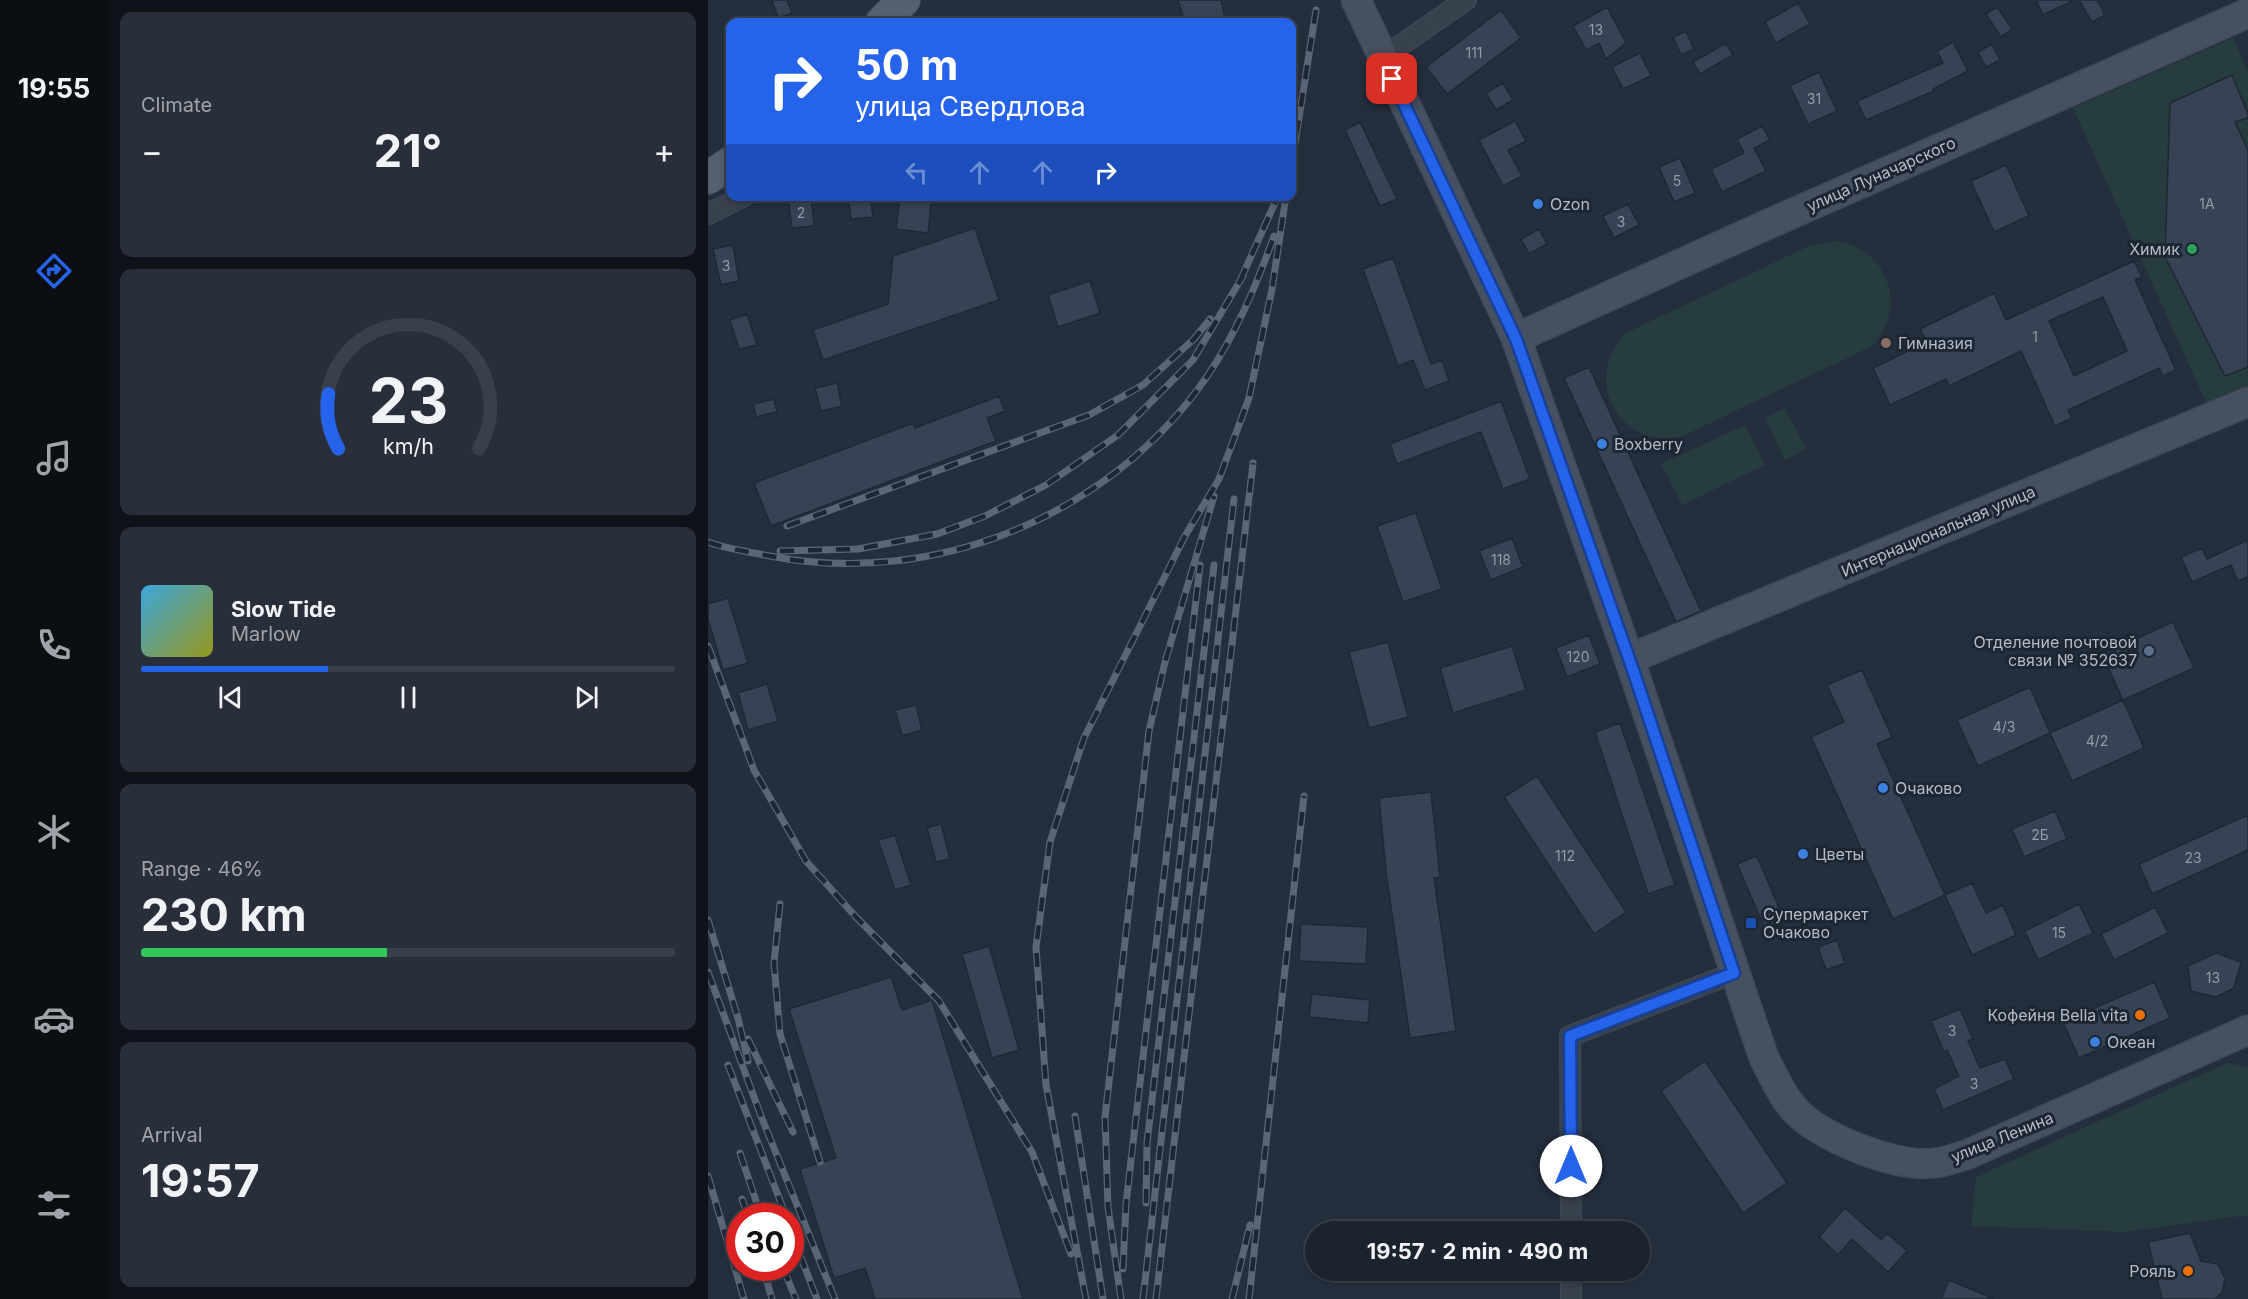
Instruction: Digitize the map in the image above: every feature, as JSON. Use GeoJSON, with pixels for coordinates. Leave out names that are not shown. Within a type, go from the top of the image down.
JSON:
{"type":"FeatureCollection","features":[{"type":"Feature","properties":{"kind":"main road"},"geometry":{"type":"LineString","coordinates":[[886,18],[904,0]]}},
{"type":"Feature","properties":{"kind":"main road"},"geometry":{"type":"LineString","coordinates":[[708,178],[726,166]]}},
{"type":"Feature","properties":{"kind":"street"},"geometry":{"type":"LineString","coordinates":[[1340,0],[1381,56]]}},
{"type":"Feature","properties":{"kind":"street"},"geometry":{"type":"LineString","coordinates":[[1356,0],[1381,56]]}},
{"type":"Feature","properties":{"kind":"street"},"geometry":{"type":"LineString","coordinates":[[1381,56],[1466,0]]}},
{"type":"Feature","properties":{"kind":"street","name":"улица Луначарского"},"geometry":{"type":"LineString","coordinates":[[1516,339],[1773,222],[2248,13]]}},
{"type":"Feature","properties":{"kind":"street","name":"улица Ленина"},"geometry":{"type":"LineString","coordinates":[[1381,56],[1516,339],[1631,664],[1764,1058],[1784,1097],[1801,1116],[1822,1130],[1875,1154],[1902,1161],[1933,1164],[1966,1155],[2248,1030]]}},
{"type":"Feature","properties":{"kind":"street"},"geometry":{"type":"LineString","coordinates":[[708,214],[734,201]]}},
{"type":"Feature","properties":{"kind":"street","name":"Интернациональная улица"},"geometry":{"type":"LineString","coordinates":[[1631,664],[2248,402]]}},
{"type":"Feature","properties":{"kind":"street","name":"Интернациональная улица"},"geometry":{"type":"LineString","coordinates":[[1631,664],[2248,416]]}},
{"type":"Feature","properties":{"kind":"street"},"geometry":{"type":"LineString","coordinates":[[1571,1221],[1570,1036],[1734,973]]}},
{"type":"Feature","properties":{"kind":"street"},"geometry":{"type":"LineString","coordinates":[[2209,1047],[2248,1047]]}},
{"type":"Feature","properties":{"kind":"street"},"geometry":{"type":"LineString","coordinates":[[1571,1281],[1571,1299]]}},
{"type":"Feature","properties":{"kind":"green space","name":"Химик"},"geometry":{"type":"Polygon","coordinates":[[[2233,38],[2248,72],[2248,391],[2208,407],[2073,108],[2233,38]]]}},
{"type":"Feature","properties":{"kind":"green space"},"geometry":{"type":"Polygon","coordinates":[[[1832,241],[1851,245],[1867,254],[1879,266],[1887,281],[1890,298],[1889,315],[1882,332],[1870,347],[1683,436],[1660,438],[1641,433],[1625,422],[1613,406],[1607,388],[1607,369],[1614,350],[1628,332],[1809,246],[1832,241]]]}},
{"type":"Feature","properties":{"kind":"green space"},"geometry":{"type":"Polygon","coordinates":[[[1785,408],[1806,449],[1785,460],[1765,418],[1785,408]]]}},
{"type":"Feature","properties":{"kind":"green space"},"geometry":{"type":"Polygon","coordinates":[[[1745,425],[1765,465],[1682,505],[1661,464],[1745,425]]]}},
{"type":"Feature","properties":{"kind":"green space"},"geometry":{"type":"Polygon","coordinates":[[[2227,1063],[2248,1067],[2248,1215],[2126,1232],[1971,1226],[1976,1177],[2227,1063]]]}},
{"type":"Feature","properties":{"kind":"building"},"geometry":{"type":"Polygon","coordinates":[[[772,0],[787,0],[792,13],[778,18],[772,0]]]}},
{"type":"Feature","properties":{"kind":"building"},"geometry":{"type":"Polygon","coordinates":[[[1178,0],[1221,0],[1225,18],[1184,18],[1178,0]]]}},
{"type":"Feature","properties":{"kind":"building"},"geometry":{"type":"Polygon","coordinates":[[[2036,0],[2074,0],[2043,15],[2036,0]]]}},
{"type":"Feature","properties":{"kind":"building"},"geometry":{"type":"Polygon","coordinates":[[[2079,0],[2097,0],[2105,15],[2092,22],[2079,0]]]}},
{"type":"Feature","properties":{"kind":"building"},"geometry":{"type":"Polygon","coordinates":[[[1798,3],[1810,24],[1776,43],[1765,22],[1798,3]]]}},
{"type":"Feature","properties":{"kind":"building"},"geometry":{"type":"Polygon","coordinates":[[[1607,7],[1626,43],[1606,59],[1599,43],[1586,50],[1573,26],[1607,7]]]}},
{"type":"Feature","properties":{"kind":"building"},"geometry":{"type":"Polygon","coordinates":[[[1997,7],[2012,29],[2001,37],[1986,14],[1997,7]]]}},
{"type":"Feature","properties":{"kind":"building"},"geometry":{"type":"Polygon","coordinates":[[[1501,10],[1521,38],[1447,94],[1426,67],[1501,10]]]}},
{"type":"Feature","properties":{"kind":"building"},"geometry":{"type":"Polygon","coordinates":[[[1686,31],[1694,49],[1681,55],[1673,37],[1686,31]]]}},
{"type":"Feature","properties":{"kind":"building"},"geometry":{"type":"Polygon","coordinates":[[[1953,42],[1968,71],[1933,89],[1934,91],[1866,120],[1857,101],[1943,63],[1937,51],[1953,42]]]}},
{"type":"Feature","properties":{"kind":"building"},"geometry":{"type":"Polygon","coordinates":[[[1726,43],[1733,55],[1700,74],[1693,62],[1726,43]]]}},
{"type":"Feature","properties":{"kind":"building"},"geometry":{"type":"Polygon","coordinates":[[[1992,44],[2000,60],[1986,67],[1978,52],[1992,44]]]}},
{"type":"Feature","properties":{"kind":"building"},"geometry":{"type":"Polygon","coordinates":[[[1640,53],[1651,76],[1623,89],[1612,67],[1640,53]]]}},
{"type":"Feature","properties":{"kind":"building"},"geometry":{"type":"Polygon","coordinates":[[[1819,72],[1837,111],[1808,124],[1790,86],[1819,72]]]}},
{"type":"Feature","properties":{"kind":"building"},"geometry":{"type":"Polygon","coordinates":[[[2232,75],[2248,114],[2248,118],[2235,122],[2248,150],[2248,367],[2225,376],[2165,257],[2170,103],[2232,75]]]}},
{"type":"Feature","properties":{"kind":"building"},"geometry":{"type":"Polygon","coordinates":[[[1503,83],[1513,100],[1496,110],[1486,93],[1503,83]]]}},
{"type":"Feature","properties":{"kind":"building"},"geometry":{"type":"Polygon","coordinates":[[[1515,121],[1526,141],[1508,150],[1522,176],[1503,186],[1479,140],[1515,121]]]}},
{"type":"Feature","properties":{"kind":"building"},"geometry":{"type":"Polygon","coordinates":[[[1360,122],[1397,199],[1380,206],[1345,130],[1360,122]]]}},
{"type":"Feature","properties":{"kind":"building"},"geometry":{"type":"Polygon","coordinates":[[[1762,126],[1770,140],[1754,148],[1766,171],[1722,192],[1711,169],[1744,153],[1737,139],[1762,126]]]}},
{"type":"Feature","properties":{"kind":"building"},"geometry":{"type":"Polygon","coordinates":[[[1680,158],[1695,193],[1674,202],[1659,167],[1680,158]]]}},
{"type":"Feature","properties":{"kind":"building"},"geometry":{"type":"Polygon","coordinates":[[[2006,165],[2029,216],[1994,232],[1971,181],[2006,165]]]}},
{"type":"Feature","properties":{"kind":"building"},"geometry":{"type":"Polygon","coordinates":[[[788,201],[812,201],[814,226],[792,228],[788,201]]]}},
{"type":"Feature","properties":{"kind":"building"},"geometry":{"type":"Polygon","coordinates":[[[849,201],[871,201],[873,217],[851,219],[849,201]]]}},
{"type":"Feature","properties":{"kind":"building"},"geometry":{"type":"Polygon","coordinates":[[[899,201],[931,201],[928,233],[896,229],[899,201]]]}},
{"type":"Feature","properties":{"kind":"building"},"geometry":{"type":"Polygon","coordinates":[[[1628,204],[1639,225],[1614,238],[1603,216],[1628,204]]]}},
{"type":"Feature","properties":{"kind":"building"},"geometry":{"type":"Polygon","coordinates":[[[975,228],[999,300],[823,360],[813,330],[888,304],[893,256],[975,228]]]}},
{"type":"Feature","properties":{"kind":"building"},"geometry":{"type":"Polygon","coordinates":[[[1539,229],[1547,244],[1529,254],[1521,239],[1539,229]]]}},
{"type":"Feature","properties":{"kind":"building"},"geometry":{"type":"Polygon","coordinates":[[[733,245],[739,281],[721,285],[713,249],[733,245]]]}},
{"type":"Feature","properties":{"kind":"building"},"geometry":{"type":"Polygon","coordinates":[[[1393,258],[1431,364],[1442,360],[1449,381],[1425,390],[1413,360],[1398,366],[1363,269],[1393,258]]]}},
{"type":"Feature","properties":{"kind":"building"},"geometry":{"type":"Polygon","coordinates":[[[2134,261],[2142,277],[2135,280],[2176,370],[2163,376],[2159,368],[2068,410],[2072,418],[2055,426],[2021,351],[1949,386],[1946,379],[1890,405],[1873,368],[1927,342],[1920,329],[1994,293],[2006,320],[2134,261]],[[2103,297],[2049,321],[2074,376],[2127,351],[2103,297]]]}},
{"type":"Feature","properties":{"kind":"building"},"geometry":{"type":"Polygon","coordinates":[[[1090,281],[1100,313],[1058,327],[1048,295],[1090,281]]]}},
{"type":"Feature","properties":{"kind":"building"},"geometry":{"type":"Polygon","coordinates":[[[747,314],[757,345],[739,349],[730,320],[747,314]]]}},
{"type":"Feature","properties":{"kind":"building"},"geometry":{"type":"Polygon","coordinates":[[[1589,367],[1701,611],[1676,622],[1564,378],[1589,367]]]}},
{"type":"Feature","properties":{"kind":"building"},"geometry":{"type":"Polygon","coordinates":[[[837,383],[842,406],[821,411],[815,388],[837,383]]]}},
{"type":"Feature","properties":{"kind":"building"},"geometry":{"type":"Polygon","coordinates":[[[999,396],[1005,411],[987,418],[996,441],[771,526],[754,483],[913,423],[915,428],[999,396]]]}},
{"type":"Feature","properties":{"kind":"building"},"geometry":{"type":"Polygon","coordinates":[[[774,399],[777,412],[756,417],[753,404],[774,399]]]}},
{"type":"Feature","properties":{"kind":"building"},"geometry":{"type":"Polygon","coordinates":[[[1501,401],[1530,479],[1503,489],[1481,432],[1397,464],[1390,444],[1501,401]]]}},
{"type":"Feature","properties":{"kind":"building"},"geometry":{"type":"Polygon","coordinates":[[[1416,513],[1442,589],[1403,602],[1377,526],[1416,513]]]}},
{"type":"Feature","properties":{"kind":"building"},"geometry":{"type":"Polygon","coordinates":[[[1512,538],[1523,567],[1491,580],[1479,551],[1512,538]]]}},
{"type":"Feature","properties":{"kind":"building"},"geometry":{"type":"Polygon","coordinates":[[[2248,540],[2248,577],[2238,581],[2231,565],[2192,582],[2181,557],[2202,548],[2207,559],[2248,540]]]}},
{"type":"Feature","properties":{"kind":"building"},"geometry":{"type":"Polygon","coordinates":[[[728,598],[748,663],[723,670],[708,619],[708,604],[728,598]]]}},
{"type":"Feature","properties":{"kind":"building"},"geometry":{"type":"Polygon","coordinates":[[[2173,622],[2194,668],[2123,700],[2102,654],[2173,622]]]}},
{"type":"Feature","properties":{"kind":"building"},"geometry":{"type":"Polygon","coordinates":[[[1589,635],[1600,664],[1567,677],[1556,648],[1589,635]]]}},
{"type":"Feature","properties":{"kind":"building"},"geometry":{"type":"Polygon","coordinates":[[[1388,642],[1408,717],[1369,728],[1349,652],[1388,642]]]}},
{"type":"Feature","properties":{"kind":"building"},"geometry":{"type":"Polygon","coordinates":[[[1512,646],[1526,690],[1453,713],[1440,668],[1512,646]]]}},
{"type":"Feature","properties":{"kind":"building"},"geometry":{"type":"Polygon","coordinates":[[[1862,670],[1892,737],[1877,744],[1945,895],[1893,919],[1811,737],[1844,722],[1827,685],[1862,670]]]}},
{"type":"Feature","properties":{"kind":"building"},"geometry":{"type":"Polygon","coordinates":[[[767,684],[778,721],[748,730],[738,693],[767,684]]]}},
{"type":"Feature","properties":{"kind":"building"},"geometry":{"type":"Polygon","coordinates":[[[2030,687],[2050,733],[1978,766],[1957,720],[2030,687]]]}},
{"type":"Feature","properties":{"kind":"building"},"geometry":{"type":"Polygon","coordinates":[[[2123,700],[2144,748],[2072,781],[2050,733],[2123,700]]]}},
{"type":"Feature","properties":{"kind":"building"},"geometry":{"type":"Polygon","coordinates":[[[916,705],[922,730],[902,736],[895,710],[916,705]]]}},
{"type":"Feature","properties":{"kind":"building"},"geometry":{"type":"Polygon","coordinates":[[[1620,723],[1675,885],[1648,894],[1595,732],[1620,723]]]}},
{"type":"Feature","properties":{"kind":"building"},"geometry":{"type":"Polygon","coordinates":[[[1537,776],[1626,912],[1594,934],[1504,797],[1537,776]]]}},
{"type":"Feature","properties":{"kind":"building"},"geometry":{"type":"Polygon","coordinates":[[[1431,792],[1440,877],[1434,878],[1456,1031],[1410,1038],[1386,872],[1379,798],[1431,792]]]}},
{"type":"Feature","properties":{"kind":"building"},"geometry":{"type":"Polygon","coordinates":[[[2055,811],[2067,839],[2024,857],[2012,829],[2055,811]]]}},
{"type":"Feature","properties":{"kind":"building"},"geometry":{"type":"Polygon","coordinates":[[[2248,815],[2248,850],[2152,894],[2139,864],[2248,815]]]}},
{"type":"Feature","properties":{"kind":"building"},"geometry":{"type":"Polygon","coordinates":[[[941,824],[950,859],[936,862],[927,828],[941,824]]]}},
{"type":"Feature","properties":{"kind":"building"},"geometry":{"type":"Polygon","coordinates":[[[895,835],[911,885],[895,890],[878,840],[895,835]]]}},
{"type":"Feature","properties":{"kind":"building"},"geometry":{"type":"Polygon","coordinates":[[[1757,856],[1785,922],[1766,931],[1737,864],[1757,856]]]}},
{"type":"Feature","properties":{"kind":"building"},"geometry":{"type":"Polygon","coordinates":[[[1972,883],[1986,913],[2003,905],[2016,935],[1972,955],[1945,895],[1972,883]]]}},
{"type":"Feature","properties":{"kind":"building"},"geometry":{"type":"Polygon","coordinates":[[[2079,904],[2093,933],[2038,960],[2025,931],[2079,904]]]}},
{"type":"Feature","properties":{"kind":"building"},"geometry":{"type":"Polygon","coordinates":[[[2155,907],[2168,933],[2114,960],[2101,934],[2155,907]]]}},
{"type":"Feature","properties":{"kind":"building"},"geometry":{"type":"Polygon","coordinates":[[[1301,924],[1368,927],[1366,964],[1299,961],[1301,924]]]}},
{"type":"Feature","properties":{"kind":"building"},"geometry":{"type":"Polygon","coordinates":[[[1837,940],[1845,963],[1826,970],[1818,947],[1837,940]]]}},
{"type":"Feature","properties":{"kind":"building"},"geometry":{"type":"Polygon","coordinates":[[[989,946],[1019,1050],[992,1058],[962,954],[989,946]]]}},
{"type":"Feature","properties":{"kind":"building"},"geometry":{"type":"Polygon","coordinates":[[[2216,953],[2241,962],[2234,988],[2216,997],[2191,991],[2188,966],[2216,953]]]}},
{"type":"Feature","properties":{"kind":"building"},"geometry":{"type":"Polygon","coordinates":[[[891,977],[902,1010],[932,1000],[1023,1299],[875,1299],[865,1268],[834,1278],[800,1169],[836,1158],[789,1009],[891,977]]]}},
{"type":"Feature","properties":{"kind":"building"},"geometry":{"type":"Polygon","coordinates":[[[2154,982],[2170,1018],[2079,1058],[2063,1022],[2154,982]]]}},
{"type":"Feature","properties":{"kind":"building"},"geometry":{"type":"Polygon","coordinates":[[[1312,994],[1370,1000],[1368,1023],[1309,1017],[1312,994]]]}},
{"type":"Feature","properties":{"kind":"building"},"geometry":{"type":"Polygon","coordinates":[[[1960,1009],[1973,1039],[1968,1041],[1980,1068],[2005,1059],[2014,1079],[1943,1110],[1934,1089],[1959,1076],[1947,1050],[1944,1052],[1931,1021],[1960,1009]]]}},
{"type":"Feature","properties":{"kind":"building"},"geometry":{"type":"Polygon","coordinates":[[[1705,1061],[1787,1183],[1743,1213],[1661,1091],[1705,1061]]]}},
{"type":"Feature","properties":{"kind":"building"},"geometry":{"type":"Polygon","coordinates":[[[1845,1208],[1881,1240],[1887,1233],[1907,1251],[1888,1272],[1852,1239],[1838,1255],[1819,1237],[1845,1208]]]}},
{"type":"Feature","properties":{"kind":"building","name":"Рояль"},"geometry":{"type":"Polygon","coordinates":[[[2190,1233],[2201,1261],[2218,1264],[2225,1279],[2222,1293],[2214,1299],[2162,1299],[2148,1242],[2190,1233]]]}},
{"type":"Feature","properties":{"kind":"building"},"geometry":{"type":"Polygon","coordinates":[[[1949,1280],[1994,1299],[1941,1299],[1949,1280]]]}},
{"type":"Feature","properties":{"kind":"railway"},"geometry":{"type":"LineString","coordinates":[[1296,137],[1316,10]]}},
{"type":"Feature","properties":{"kind":"railway"},"geometry":{"type":"LineString","coordinates":[[1240,281],[1276,201]]}},
{"type":"Feature","properties":{"kind":"railway"},"geometry":{"type":"LineString","coordinates":[[1086,1299],[1046,1085],[1036,947],[1050,842],[1084,738],[1185,536],[1219,479],[1249,398],[1272,289],[1285,201]]}},
{"type":"Feature","properties":{"kind":"railway"},"geometry":{"type":"LineString","coordinates":[[708,542],[770,556],[832,563],[894,561],[955,550],[1014,531],[1069,503],[1120,469],[1166,427],[1206,378],[1227,344],[1244,309],[1274,236]]}},
{"type":"Feature","properties":{"kind":"railway"},"geometry":{"type":"LineString","coordinates":[[780,551],[858,549],[937,534],[985,516],[1046,485],[1118,435],[1193,360],[1243,276]]}},
{"type":"Feature","properties":{"kind":"railway"},"geometry":{"type":"LineString","coordinates":[[787,526],[1089,415],[1143,385],[1194,339],[1210,319]]}},
{"type":"Feature","properties":{"kind":"railway"},"geometry":{"type":"LineString","coordinates":[[1156,1299],[1253,463]]}},
{"type":"Feature","properties":{"kind":"railway"},"geometry":{"type":"LineString","coordinates":[[1121,1299],[1108,1207],[1105,1117],[1149,731],[1165,662],[1214,496]]}},
{"type":"Feature","properties":{"kind":"railway"},"geometry":{"type":"LineString","coordinates":[[1143,1299],[1234,499]]}},
{"type":"Feature","properties":{"kind":"railway"},"geometry":{"type":"LineString","coordinates":[[1123,1269],[1126,1204],[1200,565]]}},
{"type":"Feature","properties":{"kind":"railway"},"geometry":{"type":"LineString","coordinates":[[1146,1203],[1147,1143],[1214,565]]}},
{"type":"Feature","properties":{"kind":"railway"},"geometry":{"type":"LineString","coordinates":[[708,646],[754,770],[806,861],[856,917],[939,1001],[1032,1152],[1071,1254]]}},
{"type":"Feature","properties":{"kind":"railway"},"geometry":{"type":"LineString","coordinates":[[1249,1299],[1304,796]]}},
{"type":"Feature","properties":{"kind":"railway"},"geometry":{"type":"LineString","coordinates":[[780,904],[774,963],[780,1034],[820,1162]]}},
{"type":"Feature","properties":{"kind":"railway"},"geometry":{"type":"LineString","coordinates":[[708,920],[738,1018],[748,1061]]}},
{"type":"Feature","properties":{"kind":"railway"},"geometry":{"type":"LineString","coordinates":[[708,972],[761,1116],[835,1299]]}},
{"type":"Feature","properties":{"kind":"railway"},"geometry":{"type":"LineString","coordinates":[[748,1039],[793,1132]]}},
{"type":"Feature","properties":{"kind":"railway"},"geometry":{"type":"LineString","coordinates":[[728,1065],[781,1203]]}},
{"type":"Feature","properties":{"kind":"railway"},"geometry":{"type":"LineString","coordinates":[[1075,1116],[1103,1299]]}},
{"type":"Feature","properties":{"kind":"railway"},"geometry":{"type":"LineString","coordinates":[[740,1153],[757,1203]]}},
{"type":"Feature","properties":{"kind":"railway"},"geometry":{"type":"LineString","coordinates":[[708,1176],[744,1299]]}},
{"type":"Feature","properties":{"kind":"railway"},"geometry":{"type":"LineString","coordinates":[[742,1199],[743,1203]]}},
{"type":"Feature","properties":{"kind":"railway"},"geometry":{"type":"LineString","coordinates":[[1232,1299],[1250,1225]]}},
{"type":"Feature","properties":{"kind":"railway"},"geometry":{"type":"LineString","coordinates":[[804,1265],[817,1299]]}},
{"type":"Feature","properties":{"kind":"railway"},"geometry":{"type":"LineString","coordinates":[[767,1281],[772,1299]]}},
{"type":"Feature","properties":{"kind":"railway"},"geometry":{"type":"LineString","coordinates":[[788,1281],[796,1299]]}},
{"type":"Feature","properties":{"kind":"place","name":"Ozon"},"geometry":{"type":"Point","coordinates":[1538,204]}},
{"type":"Feature","properties":{"kind":"place","name":"Химик"},"geometry":{"type":"Point","coordinates":[2192,249]}},
{"type":"Feature","properties":{"kind":"place","name":"Гимназия"},"geometry":{"type":"Point","coordinates":[1886,343]}},
{"type":"Feature","properties":{"kind":"place","name":"Boxberry"},"geometry":{"type":"Point","coordinates":[1602,444]}},
{"type":"Feature","properties":{"kind":"place","name":"Отделение почтовой связи № 352637"},"geometry":{"type":"Point","coordinates":[2149,651]}},
{"type":"Feature","properties":{"kind":"place","name":"Очаково"},"geometry":{"type":"Point","coordinates":[1883,788]}},
{"type":"Feature","properties":{"kind":"place","name":"Цветы"},"geometry":{"type":"Point","coordinates":[1803,854]}},
{"type":"Feature","properties":{"kind":"place","name":"Супермаркет Очаково"},"geometry":{"type":"Point","coordinates":[1751,923]}},
{"type":"Feature","properties":{"kind":"place","name":"Кофейня Bella vita"},"geometry":{"type":"Point","coordinates":[2140,1015]}},
{"type":"Feature","properties":{"kind":"place","name":"Океан"},"geometry":{"type":"Point","coordinates":[2095,1042]}},
{"type":"Feature","properties":{"kind":"place","name":"Рояль"},"geometry":{"type":"Point","coordinates":[2188,1271]}},
{"type":"Feature","properties":{"kind":"route"},"geometry":{"type":"LineString","coordinates":[[1392,79],[1516,339],[1633,670],[1734,973],[1570,1036],[1571,1166]]}}]}
